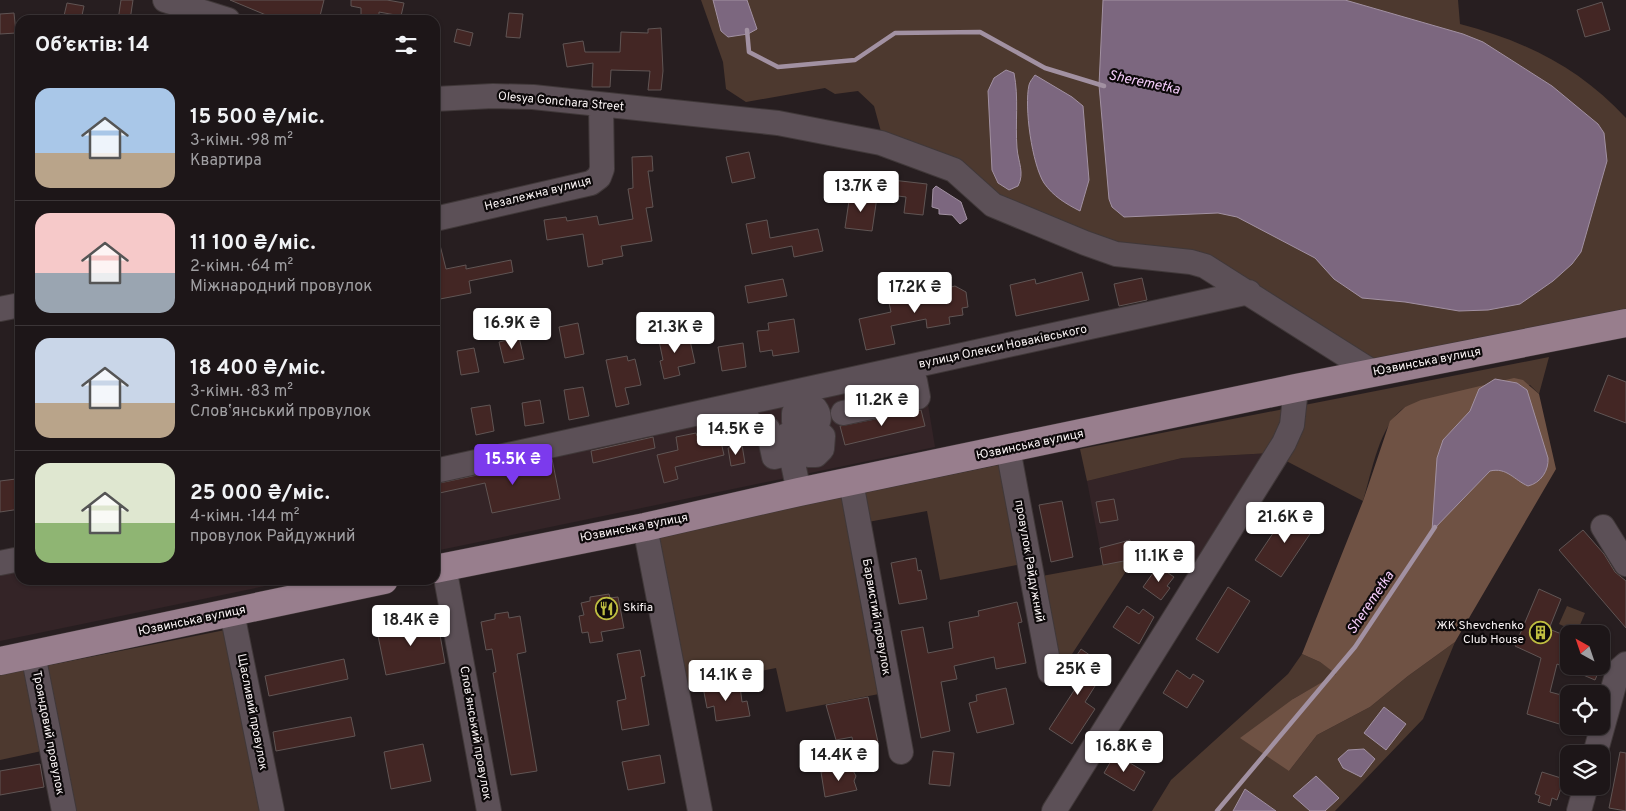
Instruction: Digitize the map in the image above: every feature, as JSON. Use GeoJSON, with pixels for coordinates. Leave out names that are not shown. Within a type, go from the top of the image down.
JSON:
{"type":"FeatureCollection","features":[{"type":"Feature","properties":{"kind":"main road","name":"Юзвинська вулиця"},"geometry":{"type":"LineString","coordinates":[[440,568],[645,527],[799,492],[1008,450],[1296,388],[1626,323]]}},
{"type":"Feature","properties":{"kind":"main road","name":"Юзвинська вулиця"},"geometry":{"type":"LineString","coordinates":[[0,661],[361,585]]}},
{"type":"Feature","properties":{"kind":"street"},"geometry":{"type":"LineString","coordinates":[[165,0],[212,15]]}},
{"type":"Feature","properties":{"kind":"street","name":"Olesya Gonchara Street"},"geometry":{"type":"LineString","coordinates":[[440,99],[512,96],[686,113],[778,123],[881,143],[954,170],[988,201],[1001,209],[1116,254],[1197,263],[1249,292],[1374,372]]}},
{"type":"Feature","properties":{"kind":"street","name":"Незалежна вулиця"},"geometry":{"type":"LineString","coordinates":[[440,218],[591,183],[599,177],[602,169],[601,105]]}},
{"type":"Feature","properties":{"kind":"street","name":"вулиця Олекси Новаківського"},"geometry":{"type":"LineString","coordinates":[[440,470],[1249,292]]}},
{"type":"Feature","properties":{"kind":"street"},"geometry":{"type":"LineString","coordinates":[[0,309],[15,306]]}},
{"type":"Feature","properties":{"kind":"street"},"geometry":{"type":"LineString","coordinates":[[721,423],[915,381],[918,397],[843,413]]}},
{"type":"Feature","properties":{"kind":"street"},"geometry":{"type":"LineString","coordinates":[[1054,811],[1284,443],[1292,425],[1296,388]]}},
{"type":"Feature","properties":{"kind":"street"},"geometry":{"type":"LineString","coordinates":[[792,407],[796,410],[793,418],[796,426],[809,430]]}},
{"type":"Feature","properties":{"kind":"street"},"geometry":{"type":"LineString","coordinates":[[792,407],[790,453],[799,492]]}},
{"type":"Feature","properties":{"kind":"street"},"geometry":{"type":"LineString","coordinates":[[747,418],[750,433],[768,429],[774,457],[790,453]]}},
{"type":"Feature","properties":{"kind":"street","name":"провулок Райдужний"},"geometry":{"type":"LineString","coordinates":[[1008,450],[1050,672]]}},
{"type":"Feature","properties":{"kind":"street","name":"Барвистий провулок"},"geometry":{"type":"LineString","coordinates":[[851,482],[901,752]]}},
{"type":"Feature","properties":{"kind":"street"},"geometry":{"type":"LineString","coordinates":[[645,527],[700,811]]}},
{"type":"Feature","properties":{"kind":"street"},"geometry":{"type":"LineString","coordinates":[[1603,527],[1626,564]]}},
{"type":"Feature","properties":{"kind":"street"},"geometry":{"type":"LineString","coordinates":[[0,563],[15,560]]}},
{"type":"Feature","properties":{"kind":"street","name":"Словʼянський провулок"},"geometry":{"type":"LineString","coordinates":[[440,568],[489,811]]}},
{"type":"Feature","properties":{"kind":"street","name":"Щасливий провулок"},"geometry":{"type":"LineString","coordinates":[[232,613],[272,811]]}},
{"type":"Feature","properties":{"kind":"street","name":"Трояндовий провулок"},"geometry":{"type":"LineString","coordinates":[[33,654],[64,811]]}},
{"type":"Feature","properties":{"kind":"street"},"geometry":{"type":"LineString","coordinates":[[1597,745],[1618,671],[1626,664]]}},
{"type":"Feature","properties":{"kind":"street"},"geometry":{"type":"LineString","coordinates":[[1579,811],[1583,795]]}},
{"type":"Feature","properties":{"kind":"shaded area"},"geometry":{"type":"Polygon","coordinates":[[[701,0],[1458,0],[1460,24],[1507,39],[1550,59],[1590,85],[1626,118],[1626,314],[1374,369],[1214,271],[1116,254],[883,139],[874,106],[858,91],[835,94],[825,88],[746,102],[726,89],[723,62],[701,0]]]}},
{"type":"Feature","properties":{"kind":"shaded area"},"geometry":{"type":"Polygon","coordinates":[[[1549,357],[1539,394],[1530,385],[1405,407],[1396,415],[1383,437],[1373,463],[1363,501],[1271,453],[1182,458],[1087,481],[1080,449],[1549,357]]]}},
{"type":"Feature","properties":{"kind":"shaded area"},"geometry":{"type":"Polygon","coordinates":[[[922,368],[935,447],[440,550],[440,473],[922,368]]]}},
{"type":"Feature","properties":{"kind":"shaded area"},"geometry":{"type":"Polygon","coordinates":[[[1514,378],[1523,380],[1539,394],[1556,469],[1455,642],[1408,676],[1370,707],[1317,735],[1289,771],[1240,738],[1293,699],[1336,674],[1320,662],[1302,654],[1363,501],[1390,421],[1405,407],[1421,400],[1514,378]]]}},
{"type":"Feature","properties":{"kind":"shaded area"},"geometry":{"type":"Polygon","coordinates":[[[1271,453],[1196,574],[1144,543],[1134,559],[1103,565],[1087,481],[1182,458],[1271,453]]]}},
{"type":"Feature","properties":{"kind":"shaded area"},"geometry":{"type":"Polygon","coordinates":[[[1003,464],[1022,564],[940,580],[927,511],[868,522],[862,493],[1003,464]]]}},
{"type":"Feature","properties":{"kind":"shaded area"},"geometry":{"type":"Polygon","coordinates":[[[844,497],[879,694],[786,712],[776,668],[685,686],[655,534],[844,497]]]}},
{"type":"Feature","properties":{"kind":"shaded area"},"geometry":{"type":"Polygon","coordinates":[[[1134,559],[1057,677],[1042,576],[1134,559]]]}},
{"type":"Feature","properties":{"kind":"shaded area"},"geometry":{"type":"Polygon","coordinates":[[[15,568],[15,585],[270,585],[0,641],[0,571],[15,568]]]}},
{"type":"Feature","properties":{"kind":"shaded area"},"geometry":{"type":"Polygon","coordinates":[[[1567,606],[1585,613],[1580,625],[1559,624],[1567,606]]]}},
{"type":"Feature","properties":{"kind":"shaded area"},"geometry":{"type":"Polygon","coordinates":[[[235,628],[272,811],[63,811],[51,749],[0,760],[0,675],[235,628]]]}},
{"type":"Feature","properties":{"kind":"shaded area"},"geometry":{"type":"Polygon","coordinates":[[[1455,642],[1423,719],[1335,811],[1325,811],[1339,798],[1293,796],[1310,811],[1276,811],[1245,790],[1233,811],[1152,811],[1171,780],[1288,674],[1302,654],[1320,662],[1337,674],[1293,699],[1289,771],[1317,735],[1370,707],[1408,676],[1455,642]],[[1364,749],[1348,750],[1350,770],[1361,777],[1364,749]]]}},
{"type":"Feature","properties":{"kind":"water"},"geometry":{"type":"Polygon","coordinates":[[[713,0],[747,0],[757,29],[748,34],[728,37],[721,31],[713,0]]]}},
{"type":"Feature","properties":{"kind":"water"},"geometry":{"type":"Polygon","coordinates":[[[1103,0],[1345,0],[1463,34],[1483,42],[1552,86],[1598,124],[1604,133],[1607,161],[1581,252],[1572,264],[1553,281],[1520,304],[1488,310],[1459,311],[1405,302],[1362,298],[1334,279],[1315,258],[1237,217],[1218,213],[1124,217],[1112,207],[1109,199],[1099,85],[1103,0]]]}},
{"type":"Feature","properties":{"kind":"water"},"geometry":{"type":"Polygon","coordinates":[[[1006,70],[1014,73],[1017,101],[1017,148],[1021,172],[1018,186],[1009,190],[998,183],[992,170],[988,91],[994,78],[1006,70]]]}},
{"type":"Feature","properties":{"kind":"water"},"geometry":{"type":"Polygon","coordinates":[[[1035,75],[1072,97],[1083,106],[1089,180],[1080,211],[1051,192],[1044,183],[1036,163],[1028,121],[1029,85],[1035,75]]]}},
{"type":"Feature","properties":{"kind":"water"},"geometry":{"type":"Polygon","coordinates":[[[936,186],[961,202],[967,219],[960,224],[952,215],[939,214],[939,209],[932,207],[933,189],[936,186]]]}},
{"type":"Feature","properties":{"kind":"water"},"geometry":{"type":"Polygon","coordinates":[[[1495,379],[1517,383],[1527,390],[1548,458],[1546,471],[1537,482],[1528,486],[1506,472],[1490,471],[1432,531],[1437,458],[1443,440],[1470,411],[1479,389],[1495,379]]]}},
{"type":"Feature","properties":{"kind":"water"},"geometry":{"type":"Polygon","coordinates":[[[1384,707],[1406,724],[1386,750],[1364,733],[1384,707]]]}},
{"type":"Feature","properties":{"kind":"water"},"geometry":{"type":"Polygon","coordinates":[[[1364,749],[1375,759],[1361,777],[1343,768],[1338,759],[1348,750],[1364,749]]]}},
{"type":"Feature","properties":{"kind":"water"},"geometry":{"type":"Polygon","coordinates":[[[1316,776],[1339,798],[1325,811],[1310,811],[1293,796],[1316,776]]]}},
{"type":"Feature","properties":{"kind":"water"},"geometry":{"type":"Polygon","coordinates":[[[1245,789],[1276,811],[1233,811],[1245,789]]]}},
{"type":"Feature","properties":{"kind":"building"},"geometry":{"type":"Polygon","coordinates":[[[121,0],[133,0],[131,15],[119,15],[121,0]]]}},
{"type":"Feature","properties":{"kind":"building"},"geometry":{"type":"Polygon","coordinates":[[[230,0],[324,0],[320,15],[266,15],[230,0]]]}},
{"type":"Feature","properties":{"kind":"building"},"geometry":{"type":"Polygon","coordinates":[[[351,0],[387,0],[404,3],[401,15],[379,12],[379,15],[361,15],[361,8],[351,6],[351,0]]]}},
{"type":"Feature","properties":{"kind":"building"},"geometry":{"type":"Polygon","coordinates":[[[1602,2],[1610,30],[1585,37],[1577,10],[1602,2]]]}},
{"type":"Feature","properties":{"kind":"building"},"geometry":{"type":"Polygon","coordinates":[[[67,3],[84,6],[82,15],[64,15],[67,3]]]}},
{"type":"Feature","properties":{"kind":"building"},"geometry":{"type":"Polygon","coordinates":[[[14,13],[15,33],[0,34],[0,14],[14,13]]]}},
{"type":"Feature","properties":{"kind":"building"},"geometry":{"type":"Polygon","coordinates":[[[509,13],[523,14],[520,38],[506,37],[509,13]]]}},
{"type":"Feature","properties":{"kind":"building"},"geometry":{"type":"Polygon","coordinates":[[[661,28],[663,71],[661,90],[648,90],[650,71],[611,70],[610,87],[592,87],[593,63],[567,67],[563,44],[583,41],[585,52],[620,52],[621,32],[648,33],[648,29],[661,28]]]}},
{"type":"Feature","properties":{"kind":"building"},"geometry":{"type":"Polygon","coordinates":[[[457,29],[473,33],[470,46],[454,42],[457,29]]]}},
{"type":"Feature","properties":{"kind":"building"},"geometry":{"type":"Polygon","coordinates":[[[749,152],[755,178],[732,183],[726,157],[749,152]]]}},
{"type":"Feature","properties":{"kind":"building"},"geometry":{"type":"Polygon","coordinates":[[[652,156],[653,171],[648,171],[653,207],[646,208],[652,241],[621,246],[623,256],[602,260],[603,264],[588,267],[583,234],[547,240],[544,220],[566,217],[567,221],[597,216],[599,225],[633,219],[628,189],[633,188],[632,157],[652,156]]]}},
{"type":"Feature","properties":{"kind":"building"},"geometry":{"type":"Polygon","coordinates":[[[892,180],[927,184],[923,215],[904,213],[906,197],[890,195],[892,180]]]}},
{"type":"Feature","properties":{"kind":"building"},"geometry":{"type":"Polygon","coordinates":[[[850,194],[877,197],[872,231],[845,228],[850,194]]]}},
{"type":"Feature","properties":{"kind":"building"},"geometry":{"type":"Polygon","coordinates":[[[767,220],[770,238],[818,229],[823,251],[794,257],[792,246],[752,254],[746,224],[767,220]]]}},
{"type":"Feature","properties":{"kind":"building"},"geometry":{"type":"Polygon","coordinates":[[[440,245],[446,269],[466,265],[466,269],[511,260],[513,272],[469,281],[471,293],[440,299],[440,245]]]}},
{"type":"Feature","properties":{"kind":"building"},"geometry":{"type":"Polygon","coordinates":[[[1082,272],[1089,300],[1016,316],[1010,285],[1035,279],[1036,284],[1082,272]]]}},
{"type":"Feature","properties":{"kind":"building"},"geometry":{"type":"Polygon","coordinates":[[[1142,278],[1147,300],[1119,306],[1114,284],[1142,278]]]}},
{"type":"Feature","properties":{"kind":"building"},"geometry":{"type":"Polygon","coordinates":[[[783,279],[787,296],[748,303],[745,286],[783,279]]]}},
{"type":"Feature","properties":{"kind":"building"},"geometry":{"type":"Polygon","coordinates":[[[940,282],[947,288],[955,286],[966,292],[968,307],[962,308],[963,315],[949,317],[950,324],[927,328],[926,319],[891,326],[895,344],[866,350],[859,319],[891,312],[889,303],[922,296],[921,289],[940,282]]]}},
{"type":"Feature","properties":{"kind":"building"},"geometry":{"type":"Polygon","coordinates":[[[794,319],[799,352],[773,356],[772,350],[760,352],[757,331],[769,330],[768,323],[794,319]]]}},
{"type":"Feature","properties":{"kind":"building"},"geometry":{"type":"Polygon","coordinates":[[[578,323],[584,354],[565,358],[559,327],[578,323]]]}},
{"type":"Feature","properties":{"kind":"building"},"geometry":{"type":"Polygon","coordinates":[[[671,333],[672,337],[689,336],[695,363],[678,367],[680,375],[664,379],[660,361],[663,360],[658,336],[671,333]]]}},
{"type":"Feature","properties":{"kind":"building"},"geometry":{"type":"Polygon","coordinates":[[[519,337],[524,359],[504,363],[499,342],[519,337]]]}},
{"type":"Feature","properties":{"kind":"building"},"geometry":{"type":"Polygon","coordinates":[[[743,343],[746,367],[722,371],[718,347],[743,343]]]}},
{"type":"Feature","properties":{"kind":"building"},"geometry":{"type":"Polygon","coordinates":[[[474,348],[479,372],[461,375],[457,351],[474,348]]]}},
{"type":"Feature","properties":{"kind":"building"},"geometry":{"type":"Polygon","coordinates":[[[627,356],[628,361],[635,359],[641,385],[625,388],[629,404],[616,407],[606,360],[627,356]]]}},
{"type":"Feature","properties":{"kind":"building"},"geometry":{"type":"Polygon","coordinates":[[[1608,375],[1626,382],[1626,423],[1594,411],[1608,375]]]}},
{"type":"Feature","properties":{"kind":"building"},"geometry":{"type":"Polygon","coordinates":[[[583,387],[589,416],[569,420],[564,390],[583,387]]]}},
{"type":"Feature","properties":{"kind":"building"},"geometry":{"type":"Polygon","coordinates":[[[540,400],[544,423],[525,426],[522,403],[540,400]]]}},
{"type":"Feature","properties":{"kind":"building"},"geometry":{"type":"Polygon","coordinates":[[[490,405],[494,431],[476,435],[471,408],[490,405]]]}},
{"type":"Feature","properties":{"kind":"building"},"geometry":{"type":"Polygon","coordinates":[[[921,410],[925,426],[845,445],[840,426],[921,410]]]}},
{"type":"Feature","properties":{"kind":"building"},"geometry":{"type":"Polygon","coordinates":[[[696,433],[697,436],[719,433],[724,455],[675,467],[678,479],[664,483],[657,455],[678,450],[676,437],[696,433]]]}},
{"type":"Feature","properties":{"kind":"building"},"geometry":{"type":"Polygon","coordinates":[[[653,437],[655,448],[593,463],[591,451],[653,437]]]}},
{"type":"Feature","properties":{"kind":"building"},"geometry":{"type":"Polygon","coordinates":[[[742,445],[745,463],[731,466],[728,448],[742,445]]]}},
{"type":"Feature","properties":{"kind":"building"},"geometry":{"type":"Polygon","coordinates":[[[552,459],[560,499],[492,513],[485,483],[440,493],[440,483],[552,459]]]}},
{"type":"Feature","properties":{"kind":"building"},"geometry":{"type":"Polygon","coordinates":[[[15,479],[15,510],[0,512],[0,481],[15,479]]]}},
{"type":"Feature","properties":{"kind":"building"},"geometry":{"type":"Polygon","coordinates":[[[1114,499],[1118,520],[1100,523],[1096,502],[1114,499]]]}},
{"type":"Feature","properties":{"kind":"building"},"geometry":{"type":"Polygon","coordinates":[[[1062,501],[1073,557],[1051,562],[1039,505],[1062,501]]]}},
{"type":"Feature","properties":{"kind":"building"},"geometry":{"type":"Polygon","coordinates":[[[1288,511],[1314,528],[1281,577],[1255,560],[1288,511]]]}},
{"type":"Feature","properties":{"kind":"building"},"geometry":{"type":"Polygon","coordinates":[[[1583,530],[1604,554],[1615,572],[1626,581],[1626,628],[1559,550],[1583,530]]]}},
{"type":"Feature","properties":{"kind":"building"},"geometry":{"type":"Polygon","coordinates":[[[1130,540],[1134,559],[1103,565],[1100,548],[1130,540]]]}},
{"type":"Feature","properties":{"kind":"building"},"geometry":{"type":"Polygon","coordinates":[[[916,558],[918,571],[921,570],[927,599],[899,604],[891,563],[916,558]]]}},
{"type":"Feature","properties":{"kind":"building"},"geometry":{"type":"Polygon","coordinates":[[[1158,566],[1174,577],[1167,586],[1170,588],[1161,600],[1143,587],[1158,566]]]}},
{"type":"Feature","properties":{"kind":"building"},"geometry":{"type":"Polygon","coordinates":[[[1228,587],[1250,601],[1218,653],[1196,639],[1228,587]]]}},
{"type":"Feature","properties":{"kind":"building"},"geometry":{"type":"Polygon","coordinates":[[[1539,589],[1561,599],[1549,629],[1560,633],[1560,665],[1557,664],[1550,692],[1560,695],[1560,724],[1527,714],[1541,658],[1515,646],[1539,589]]]}},
{"type":"Feature","properties":{"kind":"building"},"geometry":{"type":"Polygon","coordinates":[[[609,594],[610,598],[618,597],[624,628],[601,632],[603,641],[590,643],[588,632],[582,633],[579,616],[584,615],[581,603],[590,601],[590,597],[609,594]]]}},
{"type":"Feature","properties":{"kind":"building"},"geometry":{"type":"Polygon","coordinates":[[[1017,602],[1022,622],[1018,623],[1026,663],[996,669],[994,657],[954,666],[957,679],[941,682],[950,731],[921,738],[901,631],[923,627],[928,653],[953,648],[949,622],[979,616],[978,611],[1017,602]]]}},
{"type":"Feature","properties":{"kind":"building"},"geometry":{"type":"Polygon","coordinates":[[[1127,606],[1139,614],[1143,609],[1154,617],[1139,644],[1113,627],[1127,606]]]}},
{"type":"Feature","properties":{"kind":"building"},"geometry":{"type":"Polygon","coordinates":[[[508,612],[509,618],[520,616],[526,652],[517,654],[537,771],[511,775],[493,673],[496,672],[492,649],[486,650],[481,622],[495,619],[495,614],[508,612]]]}},
{"type":"Feature","properties":{"kind":"building"},"geometry":{"type":"Polygon","coordinates":[[[437,618],[445,663],[386,675],[377,631],[437,618]]]}},
{"type":"Feature","properties":{"kind":"building"},"geometry":{"type":"Polygon","coordinates":[[[1081,649],[1107,667],[1085,702],[1095,709],[1072,744],[1049,729],[1077,686],[1063,676],[1081,649]]]}},
{"type":"Feature","properties":{"kind":"building"},"geometry":{"type":"Polygon","coordinates":[[[640,650],[645,676],[641,677],[649,725],[622,730],[617,701],[626,699],[617,654],[640,650]]]}},
{"type":"Feature","properties":{"kind":"building"},"geometry":{"type":"Polygon","coordinates":[[[344,659],[348,679],[269,696],[265,676],[344,659]]]}},
{"type":"Feature","properties":{"kind":"building"},"geometry":{"type":"Polygon","coordinates":[[[1177,670],[1190,679],[1193,674],[1204,681],[1187,708],[1163,693],[1177,670]]]}},
{"type":"Feature","properties":{"kind":"building"},"geometry":{"type":"Polygon","coordinates":[[[1583,675],[1597,675],[1595,680],[1583,675]]]}},
{"type":"Feature","properties":{"kind":"building"},"geometry":{"type":"Polygon","coordinates":[[[731,683],[732,688],[740,686],[742,702],[747,701],[750,716],[716,721],[714,706],[707,708],[703,687],[731,683]]]}},
{"type":"Feature","properties":{"kind":"building"},"geometry":{"type":"Polygon","coordinates":[[[1006,688],[1014,724],[977,733],[969,703],[977,701],[976,695],[1006,688]]]}},
{"type":"Feature","properties":{"kind":"building"},"geometry":{"type":"Polygon","coordinates":[[[868,697],[878,742],[854,747],[852,737],[836,740],[826,705],[868,697]]]}},
{"type":"Feature","properties":{"kind":"building"},"geometry":{"type":"Polygon","coordinates":[[[351,717],[355,736],[276,751],[273,732],[351,717]]]}},
{"type":"Feature","properties":{"kind":"building"},"geometry":{"type":"Polygon","coordinates":[[[423,744],[431,781],[391,789],[384,752],[423,744]]]}},
{"type":"Feature","properties":{"kind":"building"},"geometry":{"type":"Polygon","coordinates":[[[933,751],[954,753],[950,786],[929,784],[933,751]]]}},
{"type":"Feature","properties":{"kind":"building"},"geometry":{"type":"Polygon","coordinates":[[[1620,752],[1626,753],[1626,811],[1609,808],[1620,752]]]}},
{"type":"Feature","properties":{"kind":"building"},"geometry":{"type":"Polygon","coordinates":[[[1115,754],[1145,772],[1134,791],[1104,773],[1115,754]]]}},
{"type":"Feature","properties":{"kind":"building"},"geometry":{"type":"Polygon","coordinates":[[[660,755],[665,783],[628,790],[622,762],[660,755]]]}},
{"type":"Feature","properties":{"kind":"building"},"geometry":{"type":"Polygon","coordinates":[[[40,764],[44,787],[0,795],[0,771],[40,764]]]}},
{"type":"Feature","properties":{"kind":"building"},"geometry":{"type":"Polygon","coordinates":[[[851,767],[856,776],[854,781],[857,790],[825,797],[821,772],[851,767]]]}},
{"type":"Feature","properties":{"kind":"building"},"geometry":{"type":"Polygon","coordinates":[[[1542,772],[1560,778],[1560,791],[1557,800],[1552,798],[1550,806],[1538,802],[1540,796],[1535,794],[1542,772]]]}},
{"type":"Feature","properties":{"kind":"waterway","name":"Sheremetka"},"geometry":{"type":"LineString","coordinates":[[747,30],[749,52],[778,67],[855,60],[895,33],[980,32],[1045,68],[1104,86]]}},
{"type":"Feature","properties":{"kind":"waterway","name":"Sheremetka"},"geometry":{"type":"LineString","coordinates":[[1217,811],[1355,647],[1435,527]]}},
{"type":"Feature","properties":{"kind":"place","name":"Skifia"},"geometry":{"type":"Point","coordinates":[607,608]}},
{"type":"Feature","properties":{"kind":"place","name":"ЖК Shevchenko Club House"},"geometry":{"type":"Point","coordinates":[1540,633]}}]}
